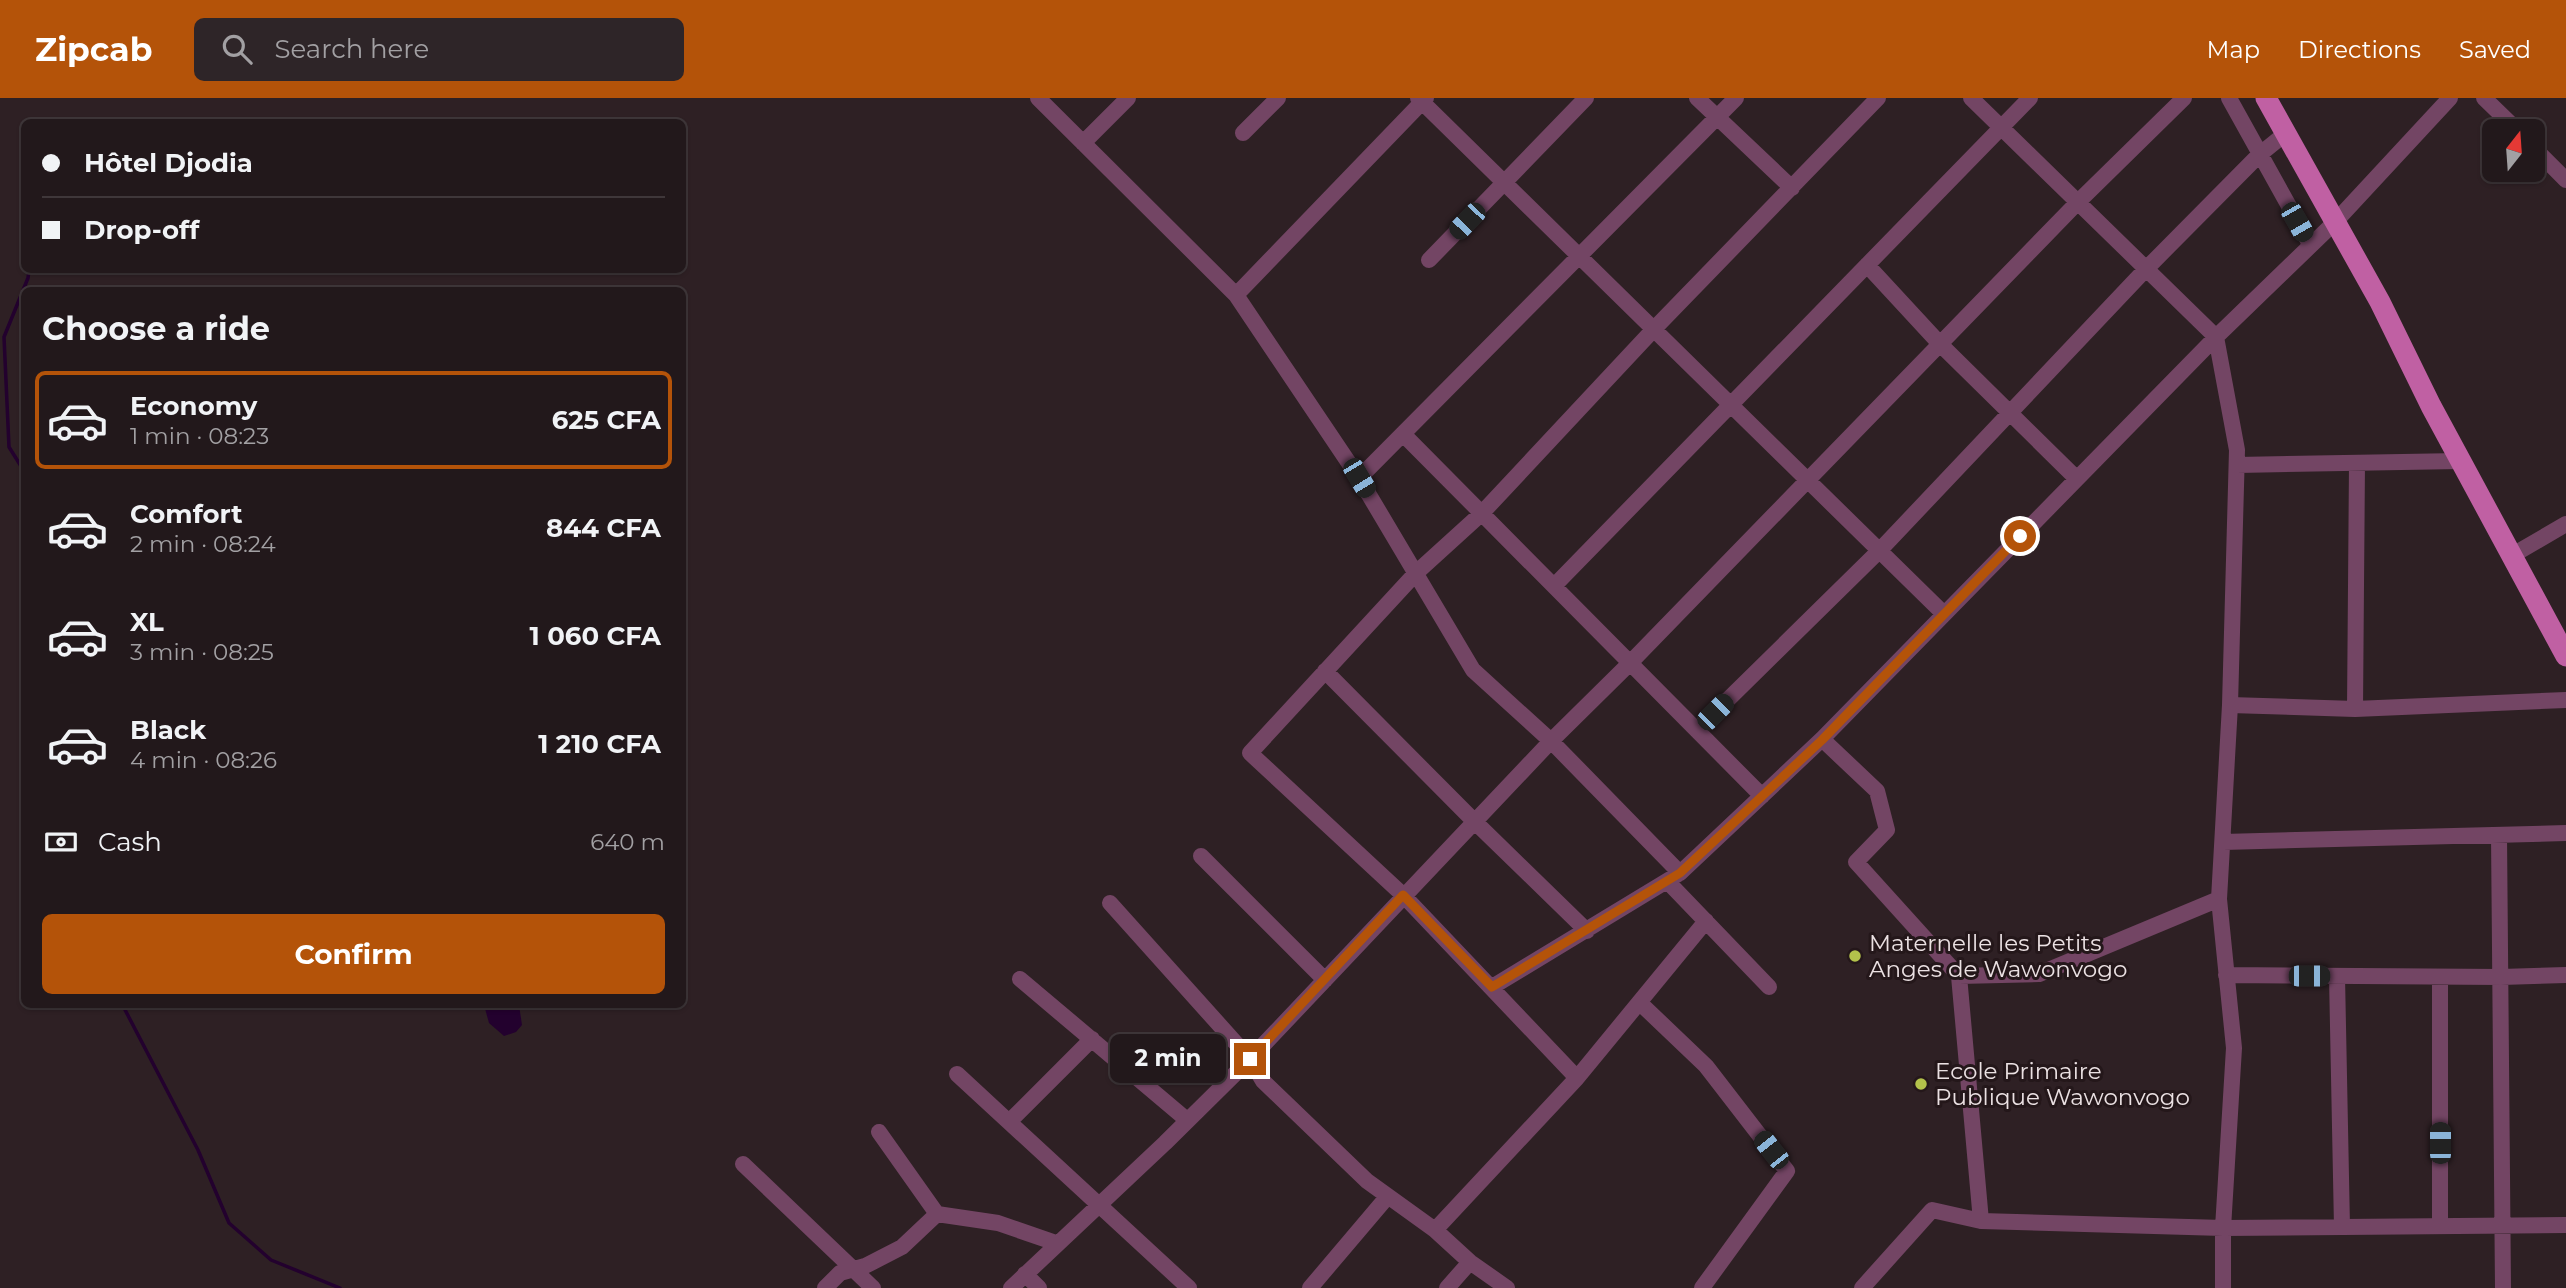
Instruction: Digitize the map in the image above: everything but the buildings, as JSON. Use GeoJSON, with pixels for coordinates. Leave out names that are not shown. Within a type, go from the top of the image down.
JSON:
{"type":"FeatureCollection","features":[{"type":"Feature","properties":{"kind":"main road"},"geometry":{"type":"LineString","coordinates":[[2266,98],[2380,302],[2460,461],[2566,656]]}},
{"type":"Feature","properties":{"kind":"street"},"geometry":{"type":"LineString","coordinates":[[1038,98],[1236,295],[1359,478],[1473,670],[1551,741],[1674,878],[1706,921],[1769,987]]}},
{"type":"Feature","properties":{"kind":"street"},"geometry":{"type":"LineString","coordinates":[[1083,143],[1128,98]]}},
{"type":"Feature","properties":{"kind":"street"},"geometry":{"type":"LineString","coordinates":[[1243,133],[1278,98]]}},
{"type":"Feature","properties":{"kind":"street"},"geometry":{"type":"LineString","coordinates":[[1429,260],[1586,98]]}},
{"type":"Feature","properties":{"kind":"street"},"geometry":{"type":"LineString","coordinates":[[1697,98],[1792,188]]}},
{"type":"Feature","properties":{"kind":"street"},"geometry":{"type":"LineString","coordinates":[[1359,478],[1736,98]]}},
{"type":"Feature","properties":{"kind":"street"},"geometry":{"type":"LineString","coordinates":[[1577,1078],[1403,895],[1250,753],[1416,573],[1482,513],[1654,329],[1878,98]]}},
{"type":"Feature","properties":{"kind":"street"},"geometry":{"type":"LineString","coordinates":[[1971,98],[2216,337],[2237,450],[2230,705],[2219,900],[2234,1048],[2223,1228],[2223,1288]]}},
{"type":"Feature","properties":{"kind":"street"},"geometry":{"type":"LineString","coordinates":[[1554,586],[2030,98]]}},
{"type":"Feature","properties":{"kind":"street"},"geometry":{"type":"LineString","coordinates":[[1011,1288],[1250,1059],[1551,741],[2078,202],[2184,98]]}},
{"type":"Feature","properties":{"kind":"street"},"geometry":{"type":"LineString","coordinates":[[2229,98],[2310,244]]}},
{"type":"Feature","properties":{"kind":"street"},"geometry":{"type":"LineString","coordinates":[[1492,987],[1674,878],[1822,740],[2216,337],[2335,222],[2450,98]]}},
{"type":"Feature","properties":{"kind":"street"},"geometry":{"type":"LineString","coordinates":[[2484,98],[2506,119]]}},
{"type":"Feature","properties":{"kind":"street"},"geometry":{"type":"LineString","coordinates":[[1236,295],[1422,99],[1944,614]]}},
{"type":"Feature","properties":{"kind":"street"},"geometry":{"type":"LineString","coordinates":[[1697,730],[1880,550],[2146,268],[2259,155],[2285,134]]}},
{"type":"Feature","properties":{"kind":"street"},"geometry":{"type":"LineString","coordinates":[[2545,159],[2566,180]]}},
{"type":"Feature","properties":{"kind":"street"},"geometry":{"type":"LineString","coordinates":[[1867,265],[1940,344],[2077,479]]}},
{"type":"Feature","properties":{"kind":"street"},"geometry":{"type":"LineString","coordinates":[[1403,434],[1762,796]]}},
{"type":"Feature","properties":{"kind":"street"},"geometry":{"type":"LineString","coordinates":[[2237,466],[2460,461]]}},
{"type":"Feature","properties":{"kind":"street"},"geometry":{"type":"LineString","coordinates":[[2354,709],[2357,463]]}},
{"type":"Feature","properties":{"kind":"street"},"geometry":{"type":"LineString","coordinates":[[2511,556],[2566,524]]}},
{"type":"Feature","properties":{"kind":"street"},"geometry":{"type":"LineString","coordinates":[[1325,671],[1587,931]]}},
{"type":"Feature","properties":{"kind":"street"},"geometry":{"type":"LineString","coordinates":[[2230,705],[2354,709],[2566,700]]}},
{"type":"Feature","properties":{"kind":"street"},"geometry":{"type":"LineString","coordinates":[[1822,740],[1877,792],[1887,830],[1856,862],[1959,976],[1981,1221]]}},
{"type":"Feature","properties":{"kind":"street"},"geometry":{"type":"LineString","coordinates":[[2223,842],[2566,833]]}},
{"type":"Feature","properties":{"kind":"street"},"geometry":{"type":"LineString","coordinates":[[2499,835],[2503,1288]]}},
{"type":"Feature","properties":{"kind":"street"},"geometry":{"type":"LineString","coordinates":[[1201,856],[1325,980]]}},
{"type":"Feature","properties":{"kind":"street"},"geometry":{"type":"LineString","coordinates":[[1959,976],[2039,974],[2219,900]]}},
{"type":"Feature","properties":{"kind":"street"},"geometry":{"type":"LineString","coordinates":[[1110,902],[1250,1059],[1263,1081],[1367,1181],[1435,1230],[1470,1262],[1507,1288]]}},
{"type":"Feature","properties":{"kind":"street"},"geometry":{"type":"LineString","coordinates":[[1435,1230],[1577,1078],[1706,921]]}},
{"type":"Feature","properties":{"kind":"street"},"geometry":{"type":"LineString","coordinates":[[2225,975],[2501,978],[2566,975]]}},
{"type":"Feature","properties":{"kind":"street"},"geometry":{"type":"LineString","coordinates":[[2337,976],[2342,1227]]}},
{"type":"Feature","properties":{"kind":"street"},"geometry":{"type":"LineString","coordinates":[[2440,977],[2440,1226]]}},
{"type":"Feature","properties":{"kind":"street"},"geometry":{"type":"LineString","coordinates":[[1020,979],[1187,1120]]}},
{"type":"Feature","properties":{"kind":"street"},"geometry":{"type":"LineString","coordinates":[[1640,1003],[1706,1066],[1787,1171],[1702,1288]]}},
{"type":"Feature","properties":{"kind":"street"},"geometry":{"type":"LineString","coordinates":[[1009,1122],[1092,1039]]}},
{"type":"Feature","properties":{"kind":"street"},"geometry":{"type":"LineString","coordinates":[[957,1074],[1189,1288]]}},
{"type":"Feature","properties":{"kind":"street"},"geometry":{"type":"LineString","coordinates":[[879,1132],[937,1214],[998,1223],[1056,1243]]}},
{"type":"Feature","properties":{"kind":"street"},"geometry":{"type":"LineString","coordinates":[[743,1164],[873,1288]]}},
{"type":"Feature","properties":{"kind":"street"},"geometry":{"type":"LineString","coordinates":[[1310,1288],[1388,1196]]}},
{"type":"Feature","properties":{"kind":"street"},"geometry":{"type":"LineString","coordinates":[[1862,1288],[1932,1210],[1981,1221],[2223,1228],[2566,1225]]}},
{"type":"Feature","properties":{"kind":"street"},"geometry":{"type":"LineString","coordinates":[[825,1288],[841,1273],[854,1270],[901,1247],[937,1214]]}},
{"type":"Feature","properties":{"kind":"street"},"geometry":{"type":"LineString","coordinates":[[1447,1288],[1470,1262]]}},
{"type":"Feature","properties":{"kind":"street"},"geometry":{"type":"LineString","coordinates":[[1025,1274],[1039,1288]]}},
{"type":"Feature","properties":{"kind":"shaded area"},"geometry":{"type":"Polygon","coordinates":[[[485,1008],[519,1008],[522,1025],[516,1032],[504,1036],[489,1023],[485,1008]]]}},
{"type":"Feature","properties":{"kind":"waterway"},"geometry":{"type":"LineString","coordinates":[[24,287],[29,273]]}},
{"type":"Feature","properties":{"kind":"waterway"},"geometry":{"type":"LineString","coordinates":[[21,295],[4,337],[9,447],[21,466]]}},
{"type":"Feature","properties":{"kind":"waterway"},"geometry":{"type":"LineString","coordinates":[[124,1008],[198,1150],[229,1223],[271,1260],[340,1288]]}},
{"type":"Feature","properties":{"kind":"place","name":"Maternelle les Petits Anges de Wawonvogo"},"geometry":{"type":"Point","coordinates":[1855,956]}},
{"type":"Feature","properties":{"kind":"place","name":"Ecole Primaire Publique Wawonvogo"},"geometry":{"type":"Point","coordinates":[1921,1084]}},
{"type":"Feature","properties":{"kind":"route"},"geometry":{"type":"LineString","coordinates":[[1250,1059],[1403,895],[1492,987],[1668,882],[1822,740],[2020,536]]}}]}
